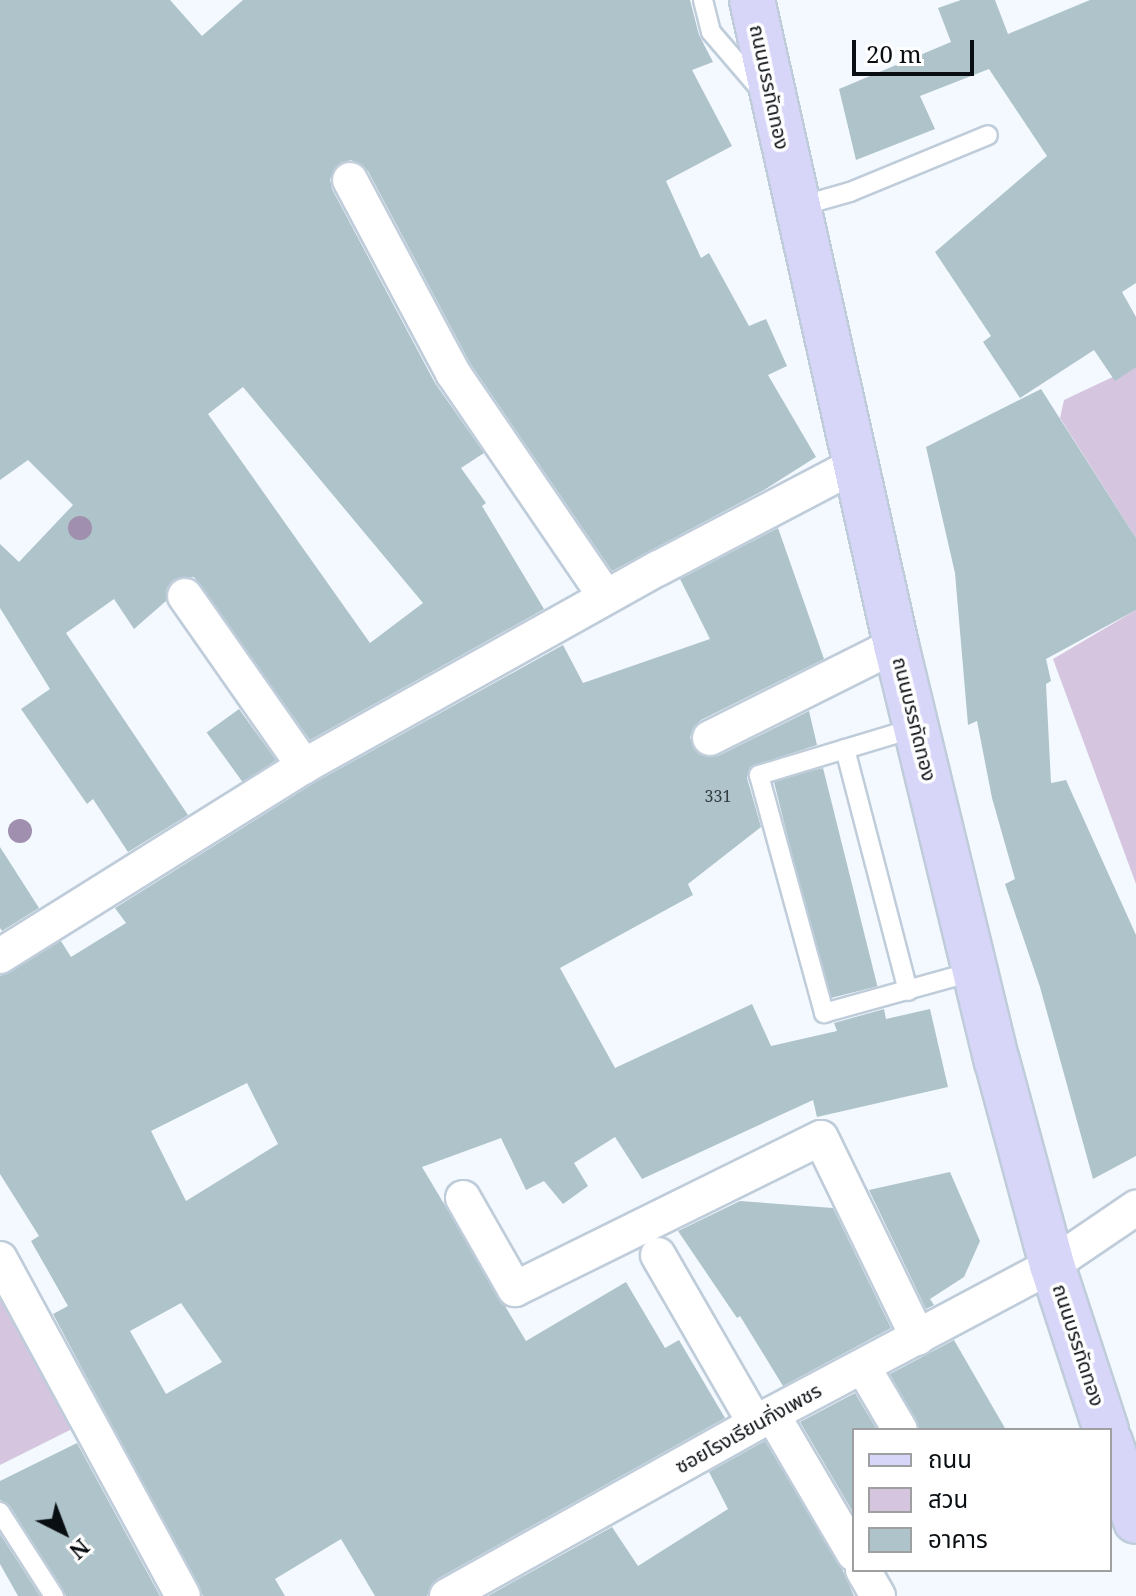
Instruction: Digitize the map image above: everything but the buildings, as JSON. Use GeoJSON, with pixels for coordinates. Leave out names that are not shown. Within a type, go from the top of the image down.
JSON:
{"type":"FeatureCollection","features":[{"type":"Feature","properties":{"kind":"main road","name":"ถนนบรรทัดทอง"},"geometry":{"type":"LineString","coordinates":[[752,0],[896,645],[997,1061],[1052,1265],[1105,1428]]}},
{"type":"Feature","properties":{"kind":"main road"},"geometry":{"type":"LineString","coordinates":[[1112,1448],[1136,1521]]}},
{"type":"Feature","properties":{"kind":"street"},"geometry":{"type":"LineString","coordinates":[[350,180],[453,373],[606,597]]}},
{"type":"Feature","properties":{"kind":"street"},"geometry":{"type":"LineString","coordinates":[[0,956],[304,766],[606,597],[855,465]]}},
{"type":"Feature","properties":{"kind":"street"},"geometry":{"type":"LineString","coordinates":[[185,596],[304,766]]}},
{"type":"Feature","properties":{"kind":"street"},"geometry":{"type":"LineString","coordinates":[[710,738],[896,645]]}},
{"type":"Feature","properties":{"kind":"street"},"geometry":{"type":"LineString","coordinates":[[463,1198],[515,1289],[821,1138],[918,1338]]}},
{"type":"Feature","properties":{"kind":"street","name":"ซอยโรงเรียนกิ่งเพชร"},"geometry":{"type":"LineString","coordinates":[[447,1596],[764,1418],[1052,1265],[1136,1208]]}},
{"type":"Feature","properties":{"kind":"street"},"geometry":{"type":"LineString","coordinates":[[658,1255],[852,1551]]}},
{"type":"Feature","properties":{"kind":"street"},"geometry":{"type":"LineString","coordinates":[[0,1259],[183,1596]]}},
{"type":"Feature","properties":{"kind":"street"},"geometry":{"type":"LineString","coordinates":[[863,1367],[899,1428]]}},
{"type":"Feature","properties":{"kind":"street"},"geometry":{"type":"LineString","coordinates":[[864,1572],[878,1596]]}},
{"type":"Feature","properties":{"kind":"lane"},"geometry":{"type":"LineString","coordinates":[[703,0],[711,32],[775,107]]}},
{"type":"Feature","properties":{"kind":"lane"},"geometry":{"type":"LineString","coordinates":[[796,207],[850,192],[988,135]]}},
{"type":"Feature","properties":{"kind":"lane"},"geometry":{"type":"LineString","coordinates":[[918,727],[759,775],[824,1013],[977,970]]}},
{"type":"Feature","properties":{"kind":"lane"},"geometry":{"type":"LineString","coordinates":[[845,749],[908,991]]}},
{"type":"Feature","properties":{"kind":"lane"},"geometry":{"type":"LineString","coordinates":[[0,1512],[54,1596]]}},
{"type":"Feature","properties":{"kind":"green space"},"geometry":{"type":"Polygon","coordinates":[[[1136,366],[1136,538],[1060,418],[1064,400],[1136,366]]]}},
{"type":"Feature","properties":{"kind":"green space"},"geometry":{"type":"Polygon","coordinates":[[[1136,610],[1136,884],[1053,659],[1136,610]]]}},
{"type":"Feature","properties":{"kind":"green space"},"geometry":{"type":"Polygon","coordinates":[[[0,1292],[72,1429],[0,1465],[0,1292]]]}}]}
